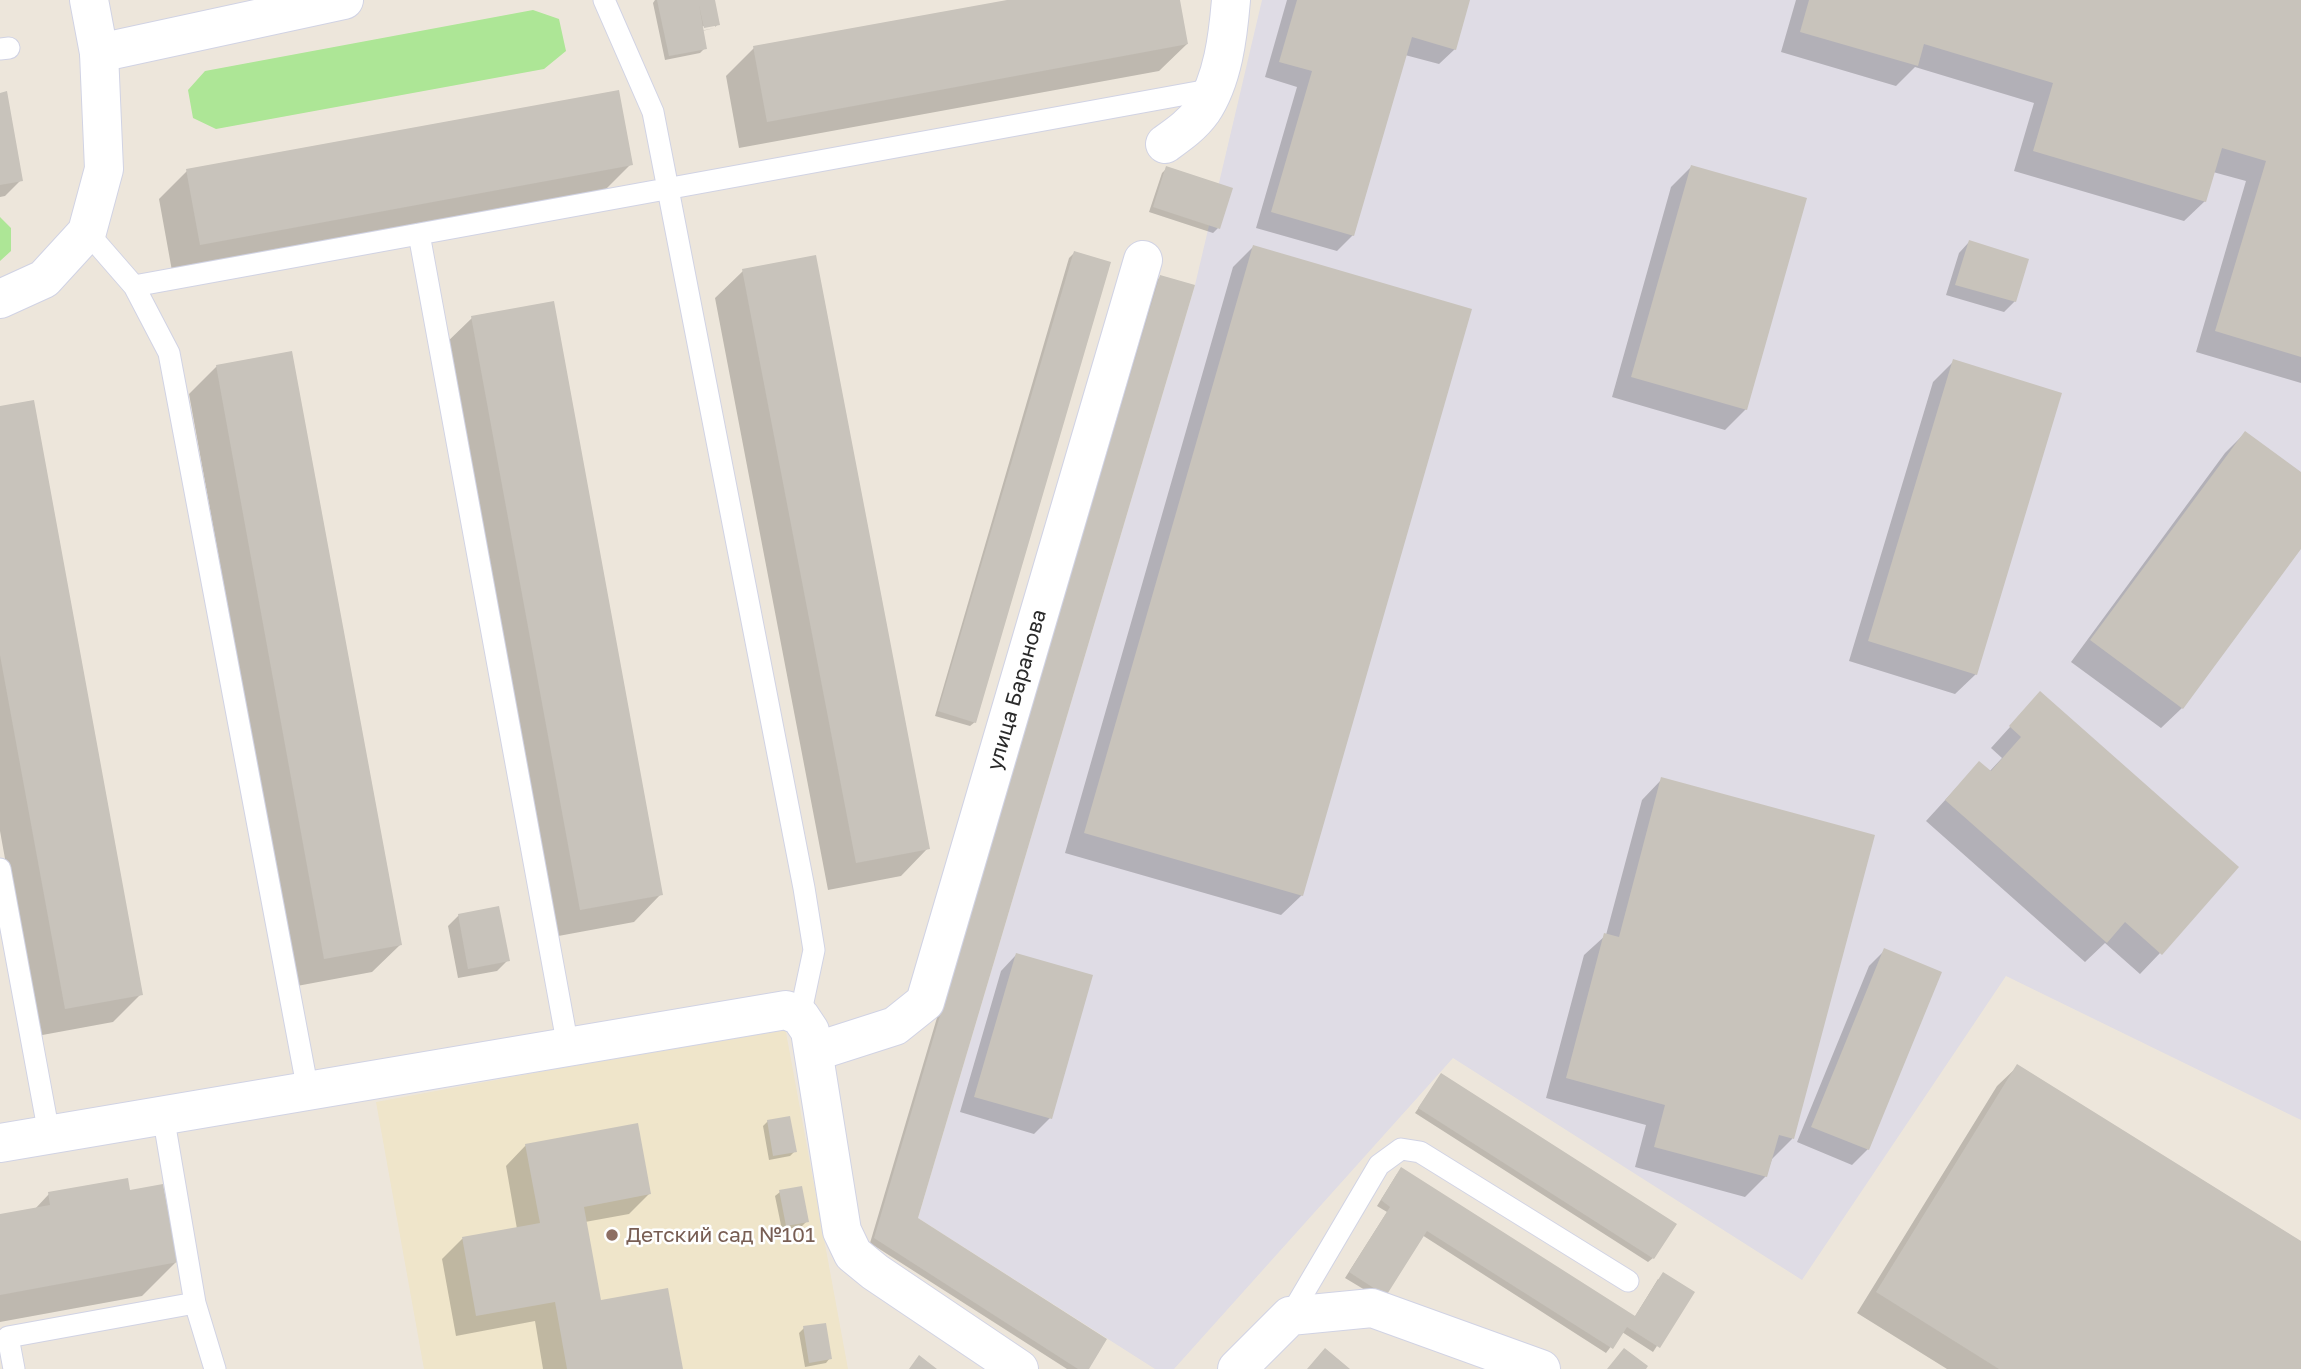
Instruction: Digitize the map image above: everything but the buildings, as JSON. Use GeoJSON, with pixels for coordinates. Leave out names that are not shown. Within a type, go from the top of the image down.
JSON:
{"type":"FeatureCollection","features":[{"type":"Feature","properties":{"kind":"street"},"geometry":{"type":"LineString","coordinates":[[0,299],[44,279],[87,232],[104,169],[99,52],[89,0]]}},
{"type":"Feature","properties":{"kind":"street"},"geometry":{"type":"LineString","coordinates":[[99,52],[344,0]]}},
{"type":"Feature","properties":{"kind":"street"},"geometry":{"type":"LineString","coordinates":[[1165,144],[1186,129],[1202,111],[1213,89],[1228,37],[1231,0]]}},
{"type":"Feature","properties":{"kind":"street","name":"улица Баранова"},"geometry":{"type":"LineString","coordinates":[[814,1052],[895,1026],[925,1002],[1143,260]]}},
{"type":"Feature","properties":{"kind":"street"},"geometry":{"type":"LineString","coordinates":[[0,1143],[786,1010],[800,1016],[810,1031],[842,1231],[853,1254],[875,1272],[1019,1369]]}},
{"type":"Feature","properties":{"kind":"street"},"geometry":{"type":"LineString","coordinates":[[1237,1369],[1290,1316],[1372,1308],[1541,1369]]}},
{"type":"Feature","properties":{"kind":"lane"},"geometry":{"type":"LineString","coordinates":[[604,0],[653,113],[668,188],[814,950],[800,1016]]}},
{"type":"Feature","properties":{"kind":"lane"},"geometry":{"type":"LineString","coordinates":[[134,286],[1213,89]]}},
{"type":"Feature","properties":{"kind":"lane"},"geometry":{"type":"LineString","coordinates":[[87,232],[134,286],[169,353],[309,1091]]}},
{"type":"Feature","properties":{"kind":"lane"},"geometry":{"type":"LineString","coordinates":[[419,234],[568,1047]]}},
{"type":"Feature","properties":{"kind":"lane"},"geometry":{"type":"LineString","coordinates":[[0,869],[48,1134]]}},
{"type":"Feature","properties":{"kind":"lane"},"geometry":{"type":"LineString","coordinates":[[163,1115],[195,1303],[215,1369]]}},
{"type":"Feature","properties":{"kind":"lane"},"geometry":{"type":"LineString","coordinates":[[1290,1316],[1379,1166],[1401,1149],[1419,1152],[1628,1281]]}},
{"type":"Feature","properties":{"kind":"lane"},"geometry":{"type":"LineString","coordinates":[[14,1369],[8,1337],[195,1303]]}},
{"type":"Feature","properties":{"kind":"shaded area"},"geometry":{"type":"Polygon","coordinates":[[[1262,0],[2301,0],[2301,1120],[2006,976],[1802,1280],[1453,1058],[1174,1369],[1155,1369],[918,1218],[1195,285],[1262,0]]]}},
{"type":"Feature","properties":{"kind":"shaded area","name":"Детский сад №101"},"geometry":{"type":"Polygon","coordinates":[[[785,1027],[848,1369],[424,1369],[376,1102],[785,1027]]]}},
{"type":"Feature","properties":{"kind":"green space"},"geometry":{"type":"Polygon","coordinates":[[[533,10],[559,19],[566,51],[544,69],[216,129],[193,118],[188,90],[205,71],[533,10]]]}},
{"type":"Feature","properties":{"kind":"green space"},"geometry":{"type":"Polygon","coordinates":[[[0,217],[11,228],[11,251],[0,261],[0,217]]]}},
{"type":"Feature","properties":{"kind":"place","name":"Детский сад №101"},"geometry":{"type":"Point","coordinates":[612,1235]}}]}
